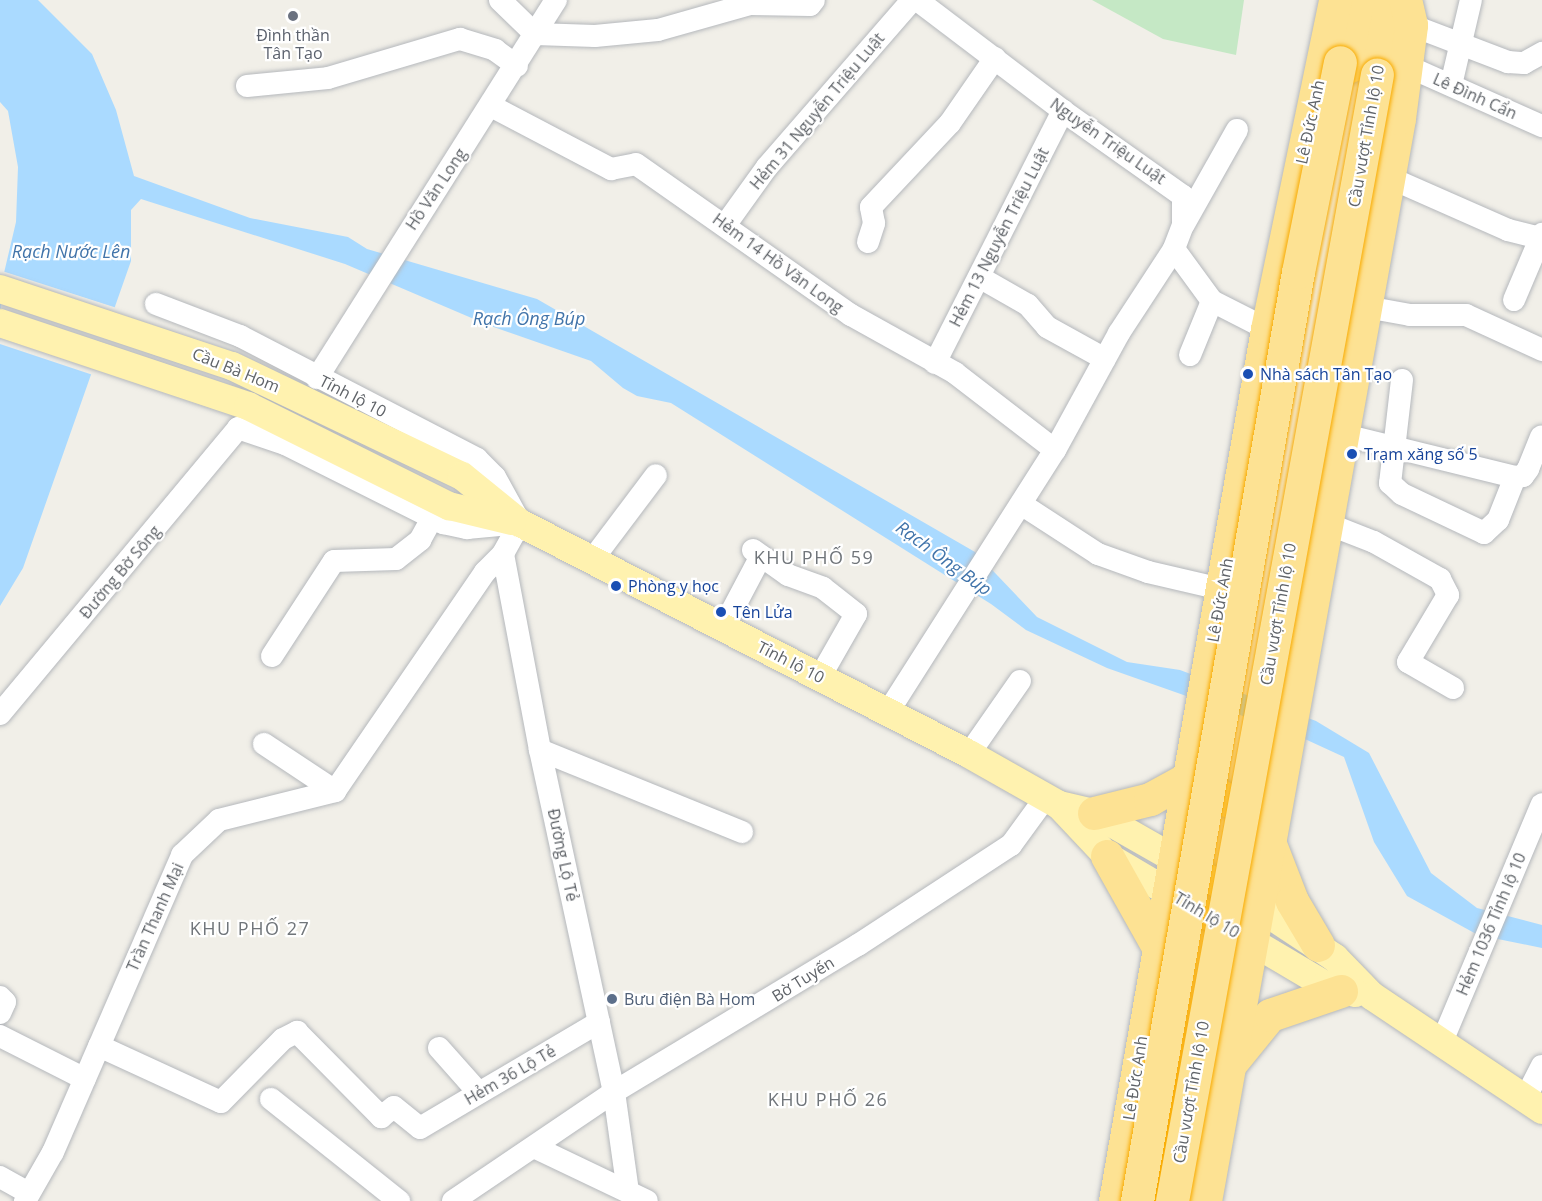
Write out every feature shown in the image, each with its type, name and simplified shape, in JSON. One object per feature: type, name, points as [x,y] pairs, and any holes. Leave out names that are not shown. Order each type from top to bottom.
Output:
[{"type":"highway","name":"Lê Đức Anh","points":[[1275,802],[1328,524],[1388,177],[1366,66],[1335,0]]},
{"type":"highway","name":"Cầu vượt Tỉnh lộ 10","points":[[1137,1201],[1298,272],[1366,66],[1381,12]]},
{"type":"highway","name":"Cầu vượt Tỉnh lộ 10","points":[[1157,1201],[1366,66],[1381,12]]},
{"type":"highway","name":"Lê Đức Anh","points":[[1115,1201],[1157,945],[1190,777],[1267,329],[1366,66]]},
{"type":"highway","name":"Cầu vượt Tỉnh lộ 10","points":[[1172,1201],[1366,66]]},
{"type":"highway","name":"Cầu vượt Tỉnh lộ 10","points":[[1194,1201],[1366,66]]},
{"type":"highway","points":[[1221,589],[1245,609],[1273,617],[1304,613],[1311,616]]},
{"type":"highway","points":[[1094,813],[1140,802],[1190,777],[1227,800],[1275,802],[1205,1201]]},
{"type":"highway","points":[[1268,839],[1292,901],[1318,945]]},
{"type":"highway","points":[[1107,856],[1157,945]]},
{"type":"highway","points":[[1228,1071],[1270,1015],[1357,993]]},
{"type":"highway","points":[[1138,1059],[1168,1048],[1193,1050],[1228,1071]]},
{"type":"main road","name":"Cầu Bà Hom","points":[[0,289],[232,366],[462,476]]},
{"type":"main road","name":"Cầu Bà Hom","points":[[0,322],[248,406],[440,512]]},
{"type":"main road","name":"Tỉnh lộ 10","points":[[462,476],[520,523],[969,754],[1053,801],[1094,813],[1256,905],[1318,945],[1351,972],[1357,993]]},
{"type":"main road","name":"Tỉnh lộ 10","points":[[440,512],[520,523]]},
{"type":"main road","name":"Tỉnh lộ 10","points":[[1053,801],[1107,856],[1250,941],[1357,993],[1441,1044],[1533,1105]]},
{"type":"street","points":[[500,0],[535,34],[596,36],[658,30],[750,4],[810,5],[814,0]]},
{"type":"street","name":"Hồ Văn Long","points":[[317,378],[395,250],[517,66],[556,0]]},
{"type":"street","name":"Hẻm 31 Nguyễn Triệu Luật","points":[[726,224],[767,167],[912,0]]},
{"type":"street","name":"Nguyễn Triệu Luật","points":[[888,712],[1055,450],[1105,359],[1174,249],[1183,225],[1183,196],[1063,111],[917,0]]},
{"type":"street","points":[[1451,85],[1464,43],[1471,0]]},
{"type":"street","points":[[1381,12],[1508,62],[1524,63],[1542,53]]},
{"type":"street","points":[[247,86],[328,78],[460,39],[495,50],[517,66]]},
{"type":"street","points":[[868,242],[874,223],[871,207],[950,123],[995,58]]},
{"type":"street","name":"Lê Đình Cẩn","points":[[1366,66],[1451,85],[1542,126]]},
{"type":"street","name":"Hẻm 14 Hồ Văn Long","points":[[491,106],[611,169],[636,165],[726,224],[851,315],[955,373],[1055,450]]},
{"type":"street","name":"Hẻm 13 Nguyễn Triệu Luật","points":[[935,363],[1063,111]]},
{"type":"street","points":[[1183,225],[1237,130]]},
{"type":"street","points":[[1388,177],[1508,230],[1541,236],[1514,300]]},
{"type":"street","points":[[1174,249],[1212,302],[1267,329]]},
{"type":"street","points":[[979,277],[1028,304],[1047,327],[1105,359]]},
{"type":"street","points":[[1190,355],[1212,302]]},
{"type":"street","name":"Tỉnh lộ 10","points":[[156,304],[227,330],[477,459],[495,477],[520,523]]},
{"type":"street","points":[[1366,308],[1410,315],[1466,315],[1542,350]]},
{"type":"street","points":[[1402,380],[1392,447],[1390,483],[1402,494],[1484,533],[1498,520],[1515,477]]},
{"type":"street","name":"Tỉnh lộ 10","points":[[238,428],[285,444],[440,512]]},
{"type":"street","name":"Đường Bờ Sông","points":[[0,714],[238,428]]},
{"type":"street","points":[[1344,435],[1515,477],[1523,476],[1528,469],[1541,436]]},
{"type":"street","points":[[592,560],[656,475]]},
{"type":"street","points":[[1021,504],[1098,554],[1149,572],[1221,589]]},
{"type":"street","points":[[272,656],[334,561],[396,559],[420,540],[440,512]]},
{"type":"street","points":[[264,744],[335,791],[484,572],[503,554],[520,523]]},
{"type":"street","points":[[1328,524],[1374,542],[1440,579],[1448,595],[1408,662],[1453,688]]},
{"type":"street","points":[[723,628],[757,553],[788,575],[823,588],[856,614],[820,677]]},
{"type":"street","name":"Đường Lộ Tẻ","points":[[503,554],[540,750],[638,1196]]},
{"type":"street","points":[[969,754],[1020,681]]},
{"type":"street","points":[[540,750],[741,832]]},
{"type":"street","name":"Trần Thanh Mại","points":[[27,1197],[53,1152],[182,855],[219,820],[335,791]]},
{"type":"street","name":"Bờ Tuyến","points":[[453,1201],[614,1092],[858,945],[1011,845],[1053,801]]},
{"type":"street","name":"Hẻm 1036 Tỉnh lộ 10","points":[[1441,1044],[1542,804]]},
{"type":"street","points":[[0,997],[5,1002],[0,1013]]},
{"type":"street","name":"Hẻm 36 Lộ Tẻ","points":[[99,1046],[221,1102],[283,1039],[297,1032],[381,1117],[394,1107],[420,1128],[599,1022]]},
{"type":"street","points":[[0,1036],[85,1079]]},
{"type":"street","points":[[439,1048],[479,1093]]},
{"type":"street","points":[[1533,1105],[1542,1066]]},
{"type":"street","points":[[271,1099],[399,1201]]},
{"type":"street","points":[[534,1147],[638,1196]]},
{"type":"street","points":[[0,1177],[27,1197]]},
{"type":"green space","points":[[1092,0],[1244,0],[1236,55],[1163,39]]},
{"type":"water","points":[[0,0],[38,0],[92,54],[116,110],[134,176],[250,218],[348,237],[367,249],[537,299],[975,552],[1037,617],[1127,662],[1180,670],[1316,721],[1369,753],[1431,873],[1477,908],[1542,925],[1542,948],[1478,935],[1407,896],[1374,842],[1344,757],[1294,734],[1107,668],[1026,630],[991,604],[671,403],[637,396],[623,388],[591,361],[488,325],[345,264],[141,199],[131,210],[131,261],[23,568],[0,606],[0,290],[16,222],[18,167],[8,111],[0,102]]},
{"type":"pier","points":[[2,271],[117,308],[93,375],[0,344]]},
{"type":"place","name":"Đình thần Tân Tạo","points":[[293,16]]},
{"type":"place","name":"Nhà sách Tân Tạo","points":[[1248,374]]},
{"type":"place","name":"Trạm xăng số 5","points":[[1352,454]]},
{"type":"place","name":"Phòng y học","points":[[616,586]]},
{"type":"place","name":"Tên Lửa","points":[[721,612]]},
{"type":"place","name":"Bưu điện Bà Hom","points":[[612,999]]},
{"type":"district","name":"KHU PHỐ 59","points":[[814,557]]},
{"type":"district","name":"KHU PHỐ 27","points":[[250,928]]},
{"type":"district","name":"KHU PHỐ 26","points":[[828,1099]]},
{"type":"water label","name":"Rạch Nước Lên","points":[[71,251]]},
{"type":"water label","name":"Rạch Ông Búp","points":[[529,318]]},
{"type":"water label","name":"Rạch Ông Búp","points":[[944,558]]}]
